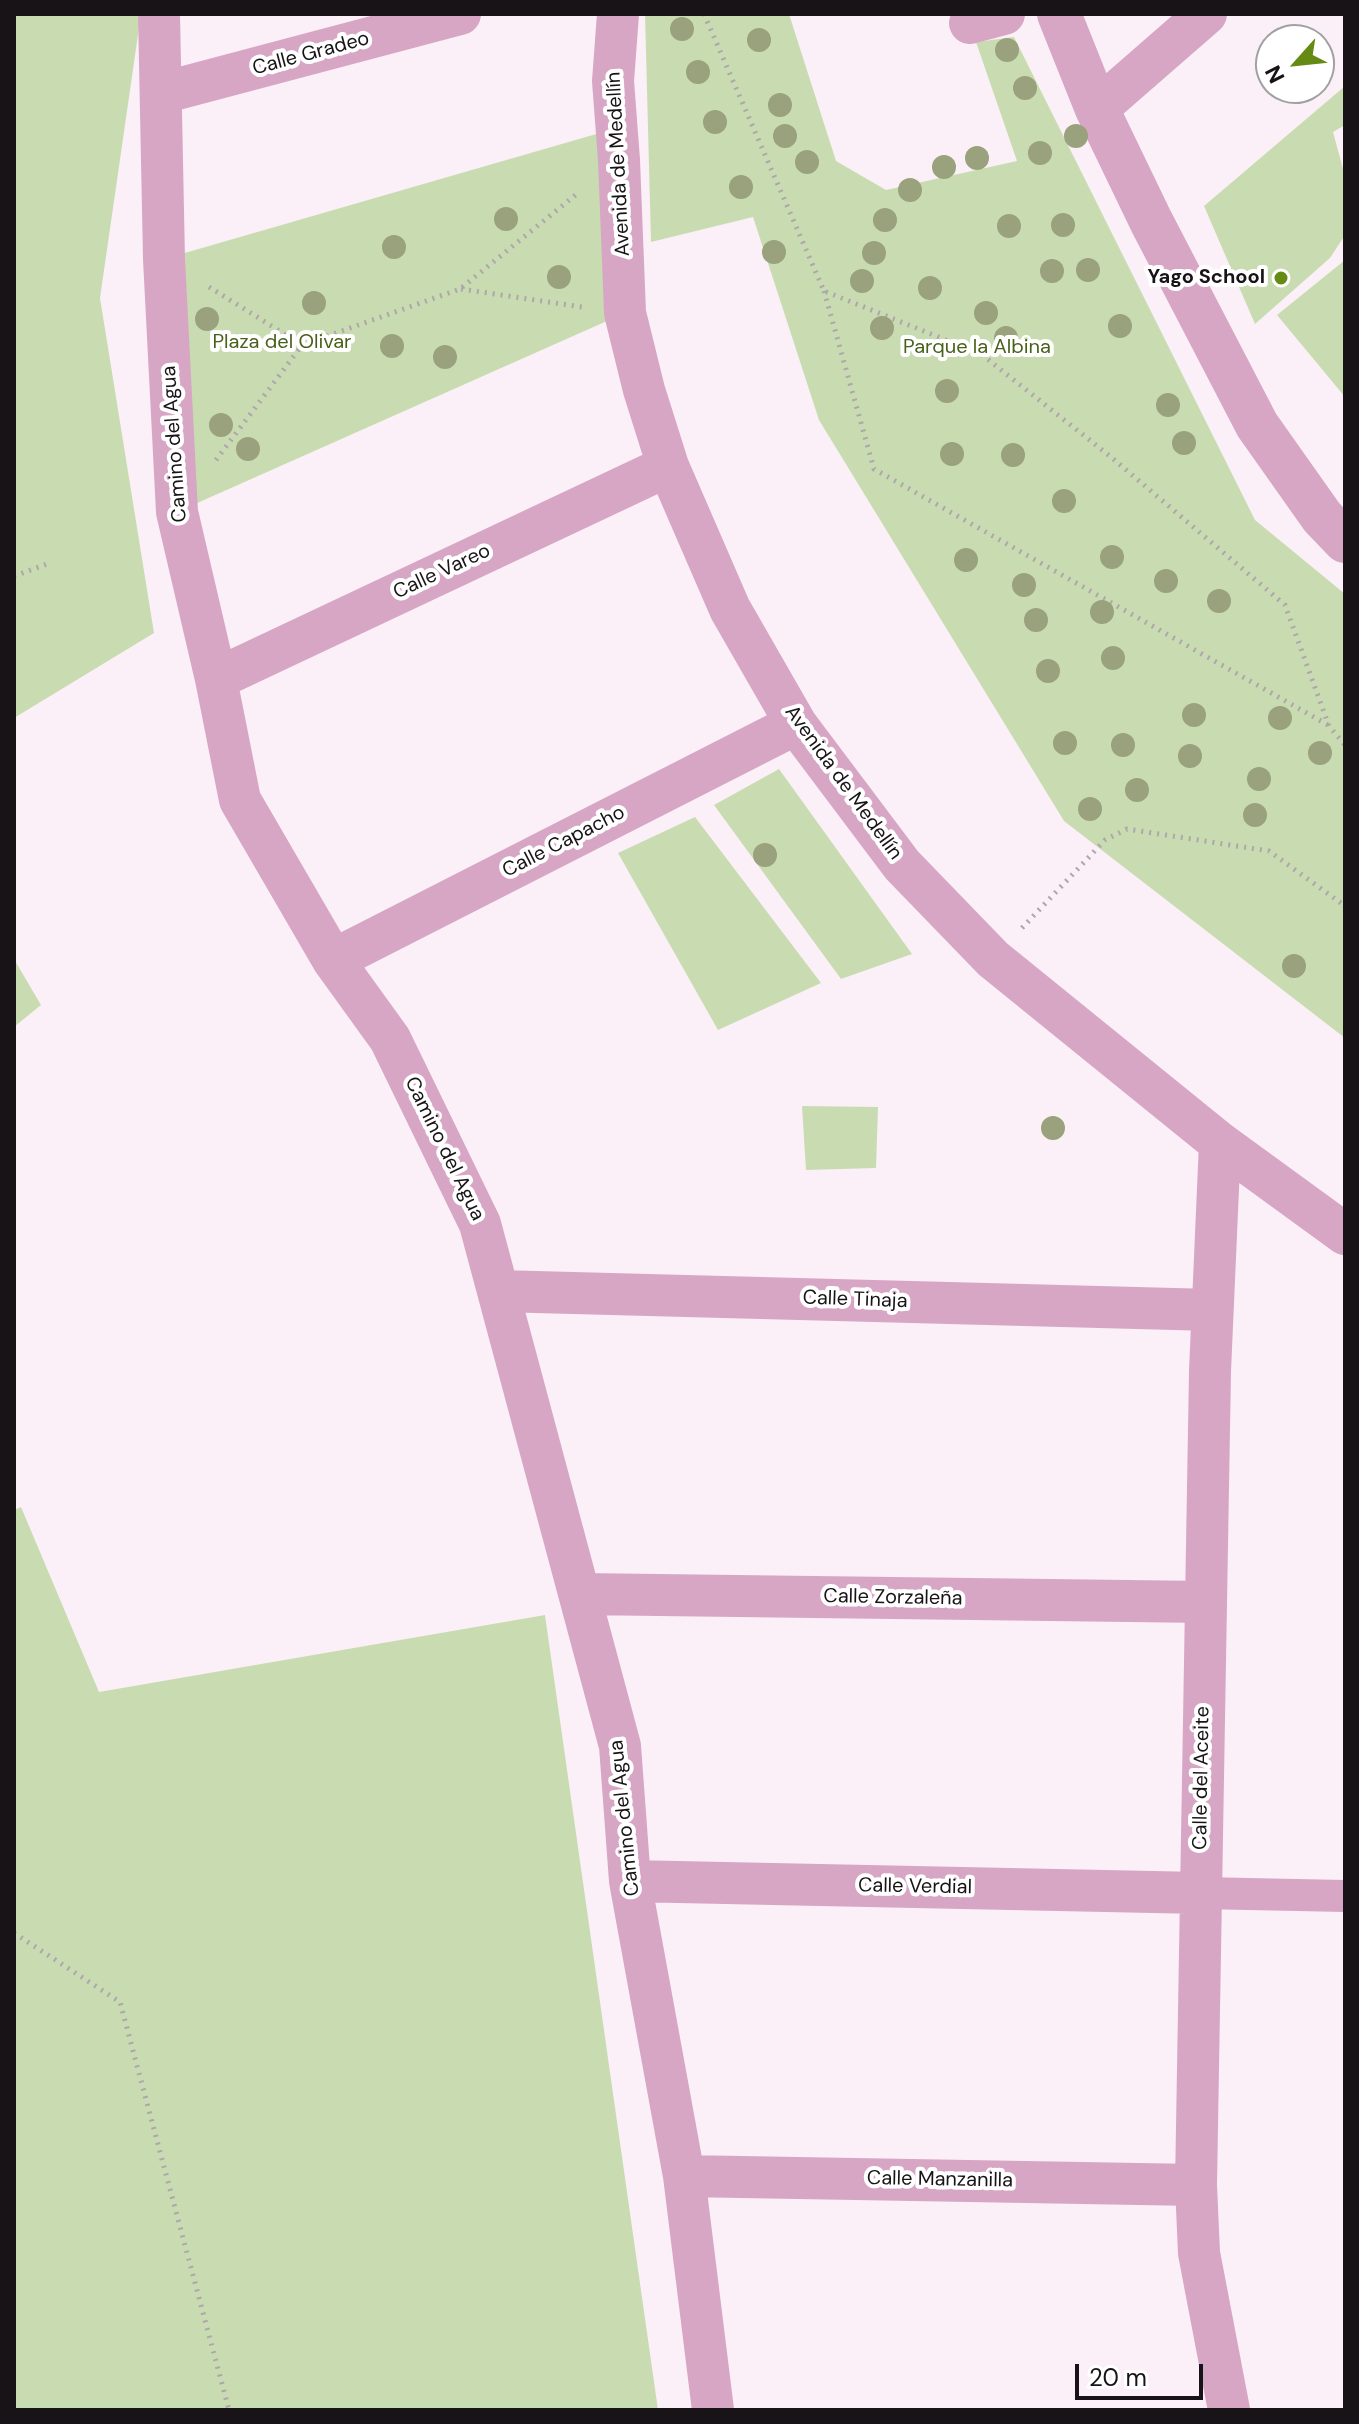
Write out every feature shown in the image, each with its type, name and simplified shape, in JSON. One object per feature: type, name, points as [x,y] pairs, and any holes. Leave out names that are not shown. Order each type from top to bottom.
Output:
[{"type":"street","name":"Camino del Agua","points":[[159,14],[164,259],[177,512],[216,679],[240,800],[333,960],[390,1039],[480,1224],[620,1746],[630,1881],[684,2176],[713,2410]]},
{"type":"street","name":"Calle Gradeo","points":[[162,93],[460,14]]},
{"type":"street","name":"Avenida de Medellín","points":[[618,14],[613,81],[625,313],[644,390],[668,466],[730,609],[796,724],[902,865],[993,959],[1220,1143],[1345,1234]]},
{"type":"street","points":[[1059,14],[1097,109],[1151,221],[1257,425],[1322,517],[1345,541]]},
{"type":"street","points":[[1097,109],[1206,14]]},
{"type":"street","name":"Calle Vareo","points":[[216,679],[668,466]]},
{"type":"street","name":"Calle Capacho","points":[[333,960],[796,724]]},
{"type":"street","name":"Calle del Aceite","points":[[1220,1143],[1212,1310],[1196,2185],[1199,2253],[1229,2410]]},
{"type":"street","name":"Calle Tinaja","points":[[498,1291],[1212,1310]]},
{"type":"street","name":"Calle Zorzaleña","points":[[580,1594],[1206,1602]]},
{"type":"street","name":"Calle Verdial","points":[[630,1881],[1200,1893]]},
{"type":"street","points":[[1200,1893],[1345,1896]]},
{"type":"street","name":"Calle Manzanilla","points":[[684,2176],[1196,2185]]},
{"type":"path","points":[[704,14],[824,291],[874,469],[1329,726]]},
{"type":"path","points":[[177,512],[302,345],[460,289],[619,160]]},
{"type":"path","points":[[164,259],[302,345]]},
{"type":"path","points":[[460,289],[625,313]]},
{"type":"path","points":[[824,291],[981,354],[1111,457],[1285,605],[1329,726],[1345,745]]},
{"type":"path","points":[[14,576],[50,563]]},
{"type":"path","points":[[993,959],[1105,840],[1127,829],[1269,851],[1345,906]]},
{"type":"path","points":[[14,1933],[120,2002],[229,2410]]},
{"type":"green space","points":[[14,14],[141,14],[100,298],[154,633],[14,718]]},
{"type":"green space","name":"Parque la Albina","points":[[645,14],[789,14],[836,161],[886,190],[1017,161],[976,42],[1014,37],[1255,520],[1345,594],[1345,1038],[1064,821],[819,420],[753,217],[651,242]]},
{"type":"green space","points":[[1345,86],[1345,125],[1333,132],[1345,176],[1345,235],[1330,258],[1255,324],[1204,206],[1324,104],[1335,104],[1335,95]]},
{"type":"green space","name":"Plaza del Olivar","points":[[617,128],[625,313],[177,512],[164,259]]},
{"type":"green space","points":[[1345,260],[1345,397],[1277,315]]},
{"type":"green space","points":[[779,769],[912,954],[841,979],[714,805]]},
{"type":"green space","points":[[695,817],[821,983],[718,1030],[618,853]]},
{"type":"green space","points":[[14,959],[41,1005],[14,1027]]},
{"type":"green space","points":[[802,1106],[878,1107],[876,1168],[806,1170]]},
{"type":"green space","points":[[21,1507],[99,1692],[545,1615],[658,2410],[14,2410],[14,1510]]},
{"type":"place","name":"Yago School","points":[[1281,278]]}]
